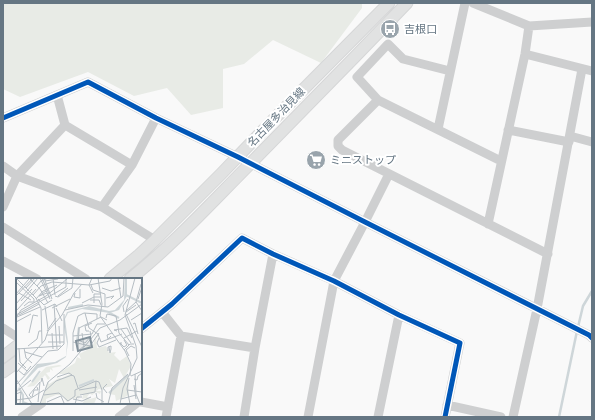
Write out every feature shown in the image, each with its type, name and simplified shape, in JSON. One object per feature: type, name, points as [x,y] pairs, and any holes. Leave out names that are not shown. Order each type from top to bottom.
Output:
[{"type":"main road","name":"名古屋多治見線","points":[[111,278],[155,240],[389,3]]},
{"type":"main road","name":"名古屋多治見線","points":[[131,278],[166,249],[287,128],[407,3]]},
{"type":"main road","points":[[3,357],[16,347]]},
{"type":"main road","points":[[3,372],[16,363]]},
{"type":"street","points":[[438,129],[465,3]]},
{"type":"street","points":[[473,3],[529,26],[592,22]]},
{"type":"street","points":[[488,224],[525,54],[529,26]]},
{"type":"street","points":[[450,71],[403,59],[388,44],[357,77],[378,100],[501,161]]},
{"type":"street","points":[[525,54],[592,71]]},
{"type":"street","points":[[513,417],[548,254],[582,69]]},
{"type":"street","points":[[3,118],[88,82],[156,118],[238,157],[586,334]]},
{"type":"street","points":[[57,95],[65,125],[132,165]]},
{"type":"street","points":[[378,100],[338,140],[338,146],[342,150],[548,254]]},
{"type":"street","points":[[102,207],[132,165],[156,118]]},
{"type":"street","points":[[3,207],[17,176],[65,125]]},
{"type":"street","points":[[508,130],[592,142]]},
{"type":"street","points":[[3,166],[17,176],[102,207],[155,240]]},
{"type":"street","points":[[308,417],[334,281],[388,174]]},
{"type":"street","points":[[3,227],[84,278]]},
{"type":"street","points":[[142,328],[172,304],[242,238],[273,254],[334,281],[399,315],[460,343],[445,417]]},
{"type":"street","points":[[244,417],[255,348],[273,254]]},
{"type":"street","points":[[3,261],[34,278]]},
{"type":"street","points":[[162,312],[181,336],[255,348]]},
{"type":"street","points":[[378,417],[399,315]]},
{"type":"street","points":[[3,328],[16,336]]},
{"type":"street","points":[[166,417],[181,336]]},
{"type":"street","points":[[142,402],[168,407]]},
{"type":"street","points":[[22,417],[41,404]]},
{"type":"street","points":[[119,417],[136,404]]},
{"type":"street","points":[[447,405],[501,417]]},
{"type":"shaded area","points":[[3,3],[362,3],[362,8],[321,63],[273,40],[244,64],[223,69],[223,108],[191,115],[167,88],[134,96],[88,72],[20,97],[3,89]]},
{"type":"waterway","points":[[578,327],[583,306],[592,291]]},
{"type":"waterway","points":[[559,417],[577,331]]},
{"type":"cycle path","points":[[3,118],[88,82],[156,118],[238,157],[589,335],[592,338]]},
{"type":"cycle path","points":[[142,328],[172,304],[242,238],[273,254],[334,281],[399,315],[460,343],[445,417]]},
{"type":"place","name":"吉根口","points":[[390,29]]},
{"type":"place","name":"ミニストップ","points":[[316,160]]}]
